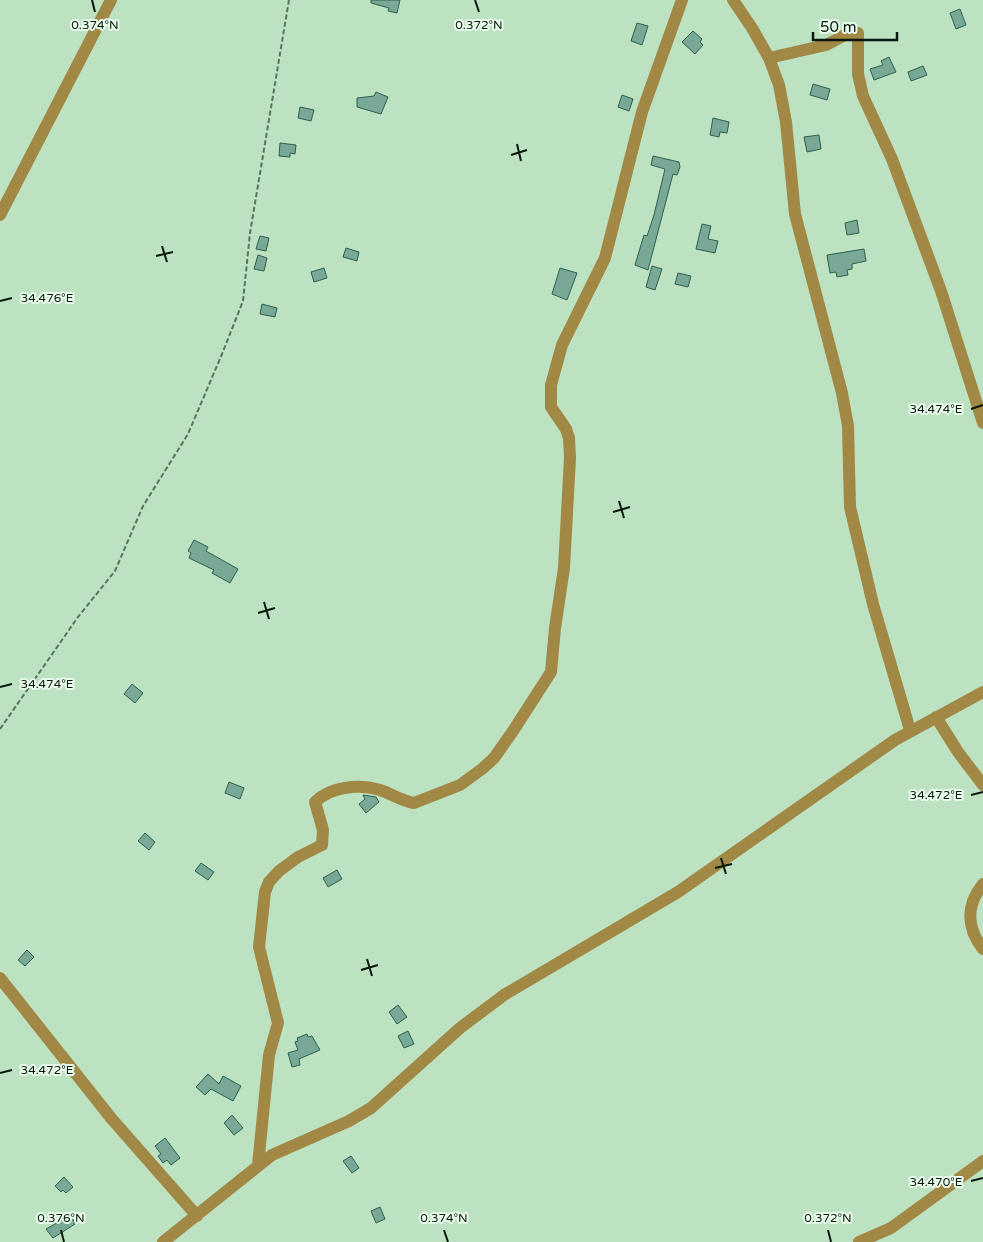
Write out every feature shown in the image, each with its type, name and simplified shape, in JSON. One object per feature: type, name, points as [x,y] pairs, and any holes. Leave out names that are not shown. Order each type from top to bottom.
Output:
[{"type":"street","points":[[0,215],[111,0]]},
{"type":"street","points":[[258,1165],[269,1055],[278,1023],[260,954],[261,909],[264,892],[272,877],[298,857],[322,845],[322,830],[315,802],[330,792],[357,786],[381,790],[414,803],[460,786],[494,758],[551,672],[554,628],[564,568],[570,450],[566,429],[552,407],[551,384],[562,345],[605,258],[642,112],[657,64],[682,0]]},
{"type":"street","points":[[733,0],[769,58],[783,103],[795,214],[801,243],[844,401],[848,426],[849,492],[852,517],[873,604],[910,730]]},
{"type":"street","points":[[769,58],[826,45],[849,34],[858,34],[858,74],[863,96],[892,159],[941,290],[983,423]]},
{"type":"street","points":[[163,1242],[258,1165],[284,1149],[361,1116],[460,1028],[504,995],[678,892],[910,730],[983,692]]},
{"type":"street","points":[[936,717],[958,752],[983,785]]},
{"type":"street","points":[[983,884],[972,898],[970,911],[973,930],[983,949]]},
{"type":"street","points":[[0,978],[111,1118],[197,1216]]},
{"type":"street","points":[[859,1242],[891,1228],[983,1161]]},
{"type":"path","points":[[0,729],[78,617],[115,571],[143,506],[188,434],[222,354],[243,301],[250,233],[289,0]]},
{"type":"building","points":[[371,0],[400,0],[397,13],[388,11],[389,8],[371,3]]},
{"type":"building","points":[[960,9],[966,25],[956,29],[950,13]]},
{"type":"building","points":[[637,23],[648,26],[642,45],[631,41]]},
{"type":"building","points":[[693,31],[702,39],[700,42],[703,45],[695,54],[682,42]]},
{"type":"building","points":[[889,57],[896,72],[874,80],[870,69],[883,65],[881,61]]},
{"type":"building","points":[[923,66],[927,75],[911,81],[908,72]]},
{"type":"building","points":[[813,84],[830,89],[827,100],[810,95]]},
{"type":"building","points":[[376,92],[388,97],[381,114],[357,107],[357,98],[374,96]]},
{"type":"building","points":[[622,95],[633,99],[629,111],[618,107]]},
{"type":"building","points":[[300,107],[314,110],[311,121],[298,118]]},
{"type":"building","points":[[713,118],[729,122],[727,133],[720,132],[719,137],[710,135]]},
{"type":"building","points":[[819,135],[821,149],[807,152],[804,137]]},
{"type":"building","points":[[280,143],[296,145],[295,154],[290,153],[290,157],[279,156]]},
{"type":"building","points":[[653,156],[679,162],[680,167],[677,175],[673,174],[648,270],[635,265],[644,235],[647,236],[654,215],[665,169],[651,165]]},
{"type":"building","points":[[857,220],[859,233],[847,235],[845,223]]},
{"type":"building","points":[[702,224],[711,226],[708,239],[718,241],[715,253],[696,249]]},
{"type":"building","points":[[260,236],[269,238],[266,251],[256,249]]},
{"type":"building","points":[[346,248],[359,252],[357,261],[343,257]]},
{"type":"building","points":[[864,249],[866,261],[852,264],[852,269],[847,270],[848,275],[837,277],[836,272],[830,273],[827,255]]},
{"type":"building","points":[[258,255],[267,258],[264,271],[254,269]]},
{"type":"building","points":[[652,266],[662,269],[655,290],[646,287]]},
{"type":"building","points":[[324,268],[327,278],[314,282],[311,272]]},
{"type":"building","points":[[560,268],[577,273],[567,300],[552,294]]},
{"type":"building","points":[[678,273],[691,276],[688,287],[675,284]]},
{"type":"building","points":[[262,304],[277,308],[275,317],[260,314]]},
{"type":"building","points":[[194,540],[208,547],[206,551],[238,569],[230,583],[212,573],[214,570],[189,558],[191,553],[188,551]]},
{"type":"building","points":[[132,684],[143,693],[135,703],[124,694]]},
{"type":"building","points":[[229,782],[244,788],[240,799],[225,793]]},
{"type":"building","points":[[363,795],[376,797],[379,802],[366,813],[359,804],[365,799]]},
{"type":"building","points":[[145,833],[155,842],[149,850],[138,841]]},
{"type":"building","points":[[201,863],[214,872],[208,880],[195,871]]},
{"type":"building","points":[[337,870],[342,879],[328,887],[323,878]]},
{"type":"building","points":[[27,950],[34,957],[25,966],[18,960]]},
{"type":"building","points":[[398,1005],[407,1017],[397,1024],[389,1012]]},
{"type":"building","points":[[408,1031],[414,1044],[404,1048],[398,1036]]},
{"type":"building","points":[[307,1034],[308,1037],[312,1036],[320,1050],[299,1059],[300,1065],[292,1067],[288,1053],[298,1050],[295,1042],[298,1041],[297,1038]]},
{"type":"building","points":[[208,1074],[219,1084],[223,1076],[241,1086],[233,1101],[211,1089],[205,1095],[196,1087]]},
{"type":"building","points":[[232,1115],[243,1128],[234,1135],[224,1123]]},
{"type":"building","points":[[165,1138],[180,1158],[171,1165],[167,1160],[163,1163],[158,1156],[161,1154],[155,1146]]},
{"type":"building","points":[[351,1156],[359,1168],[352,1173],[343,1161]]},
{"type":"building","points":[[64,1177],[73,1187],[66,1193],[63,1190],[61,1192],[55,1186]]},
{"type":"building","points":[[380,1207],[385,1219],[376,1223],[371,1211]]},
{"type":"building","points":[[71,1215],[75,1224],[53,1238],[46,1229]]}]
